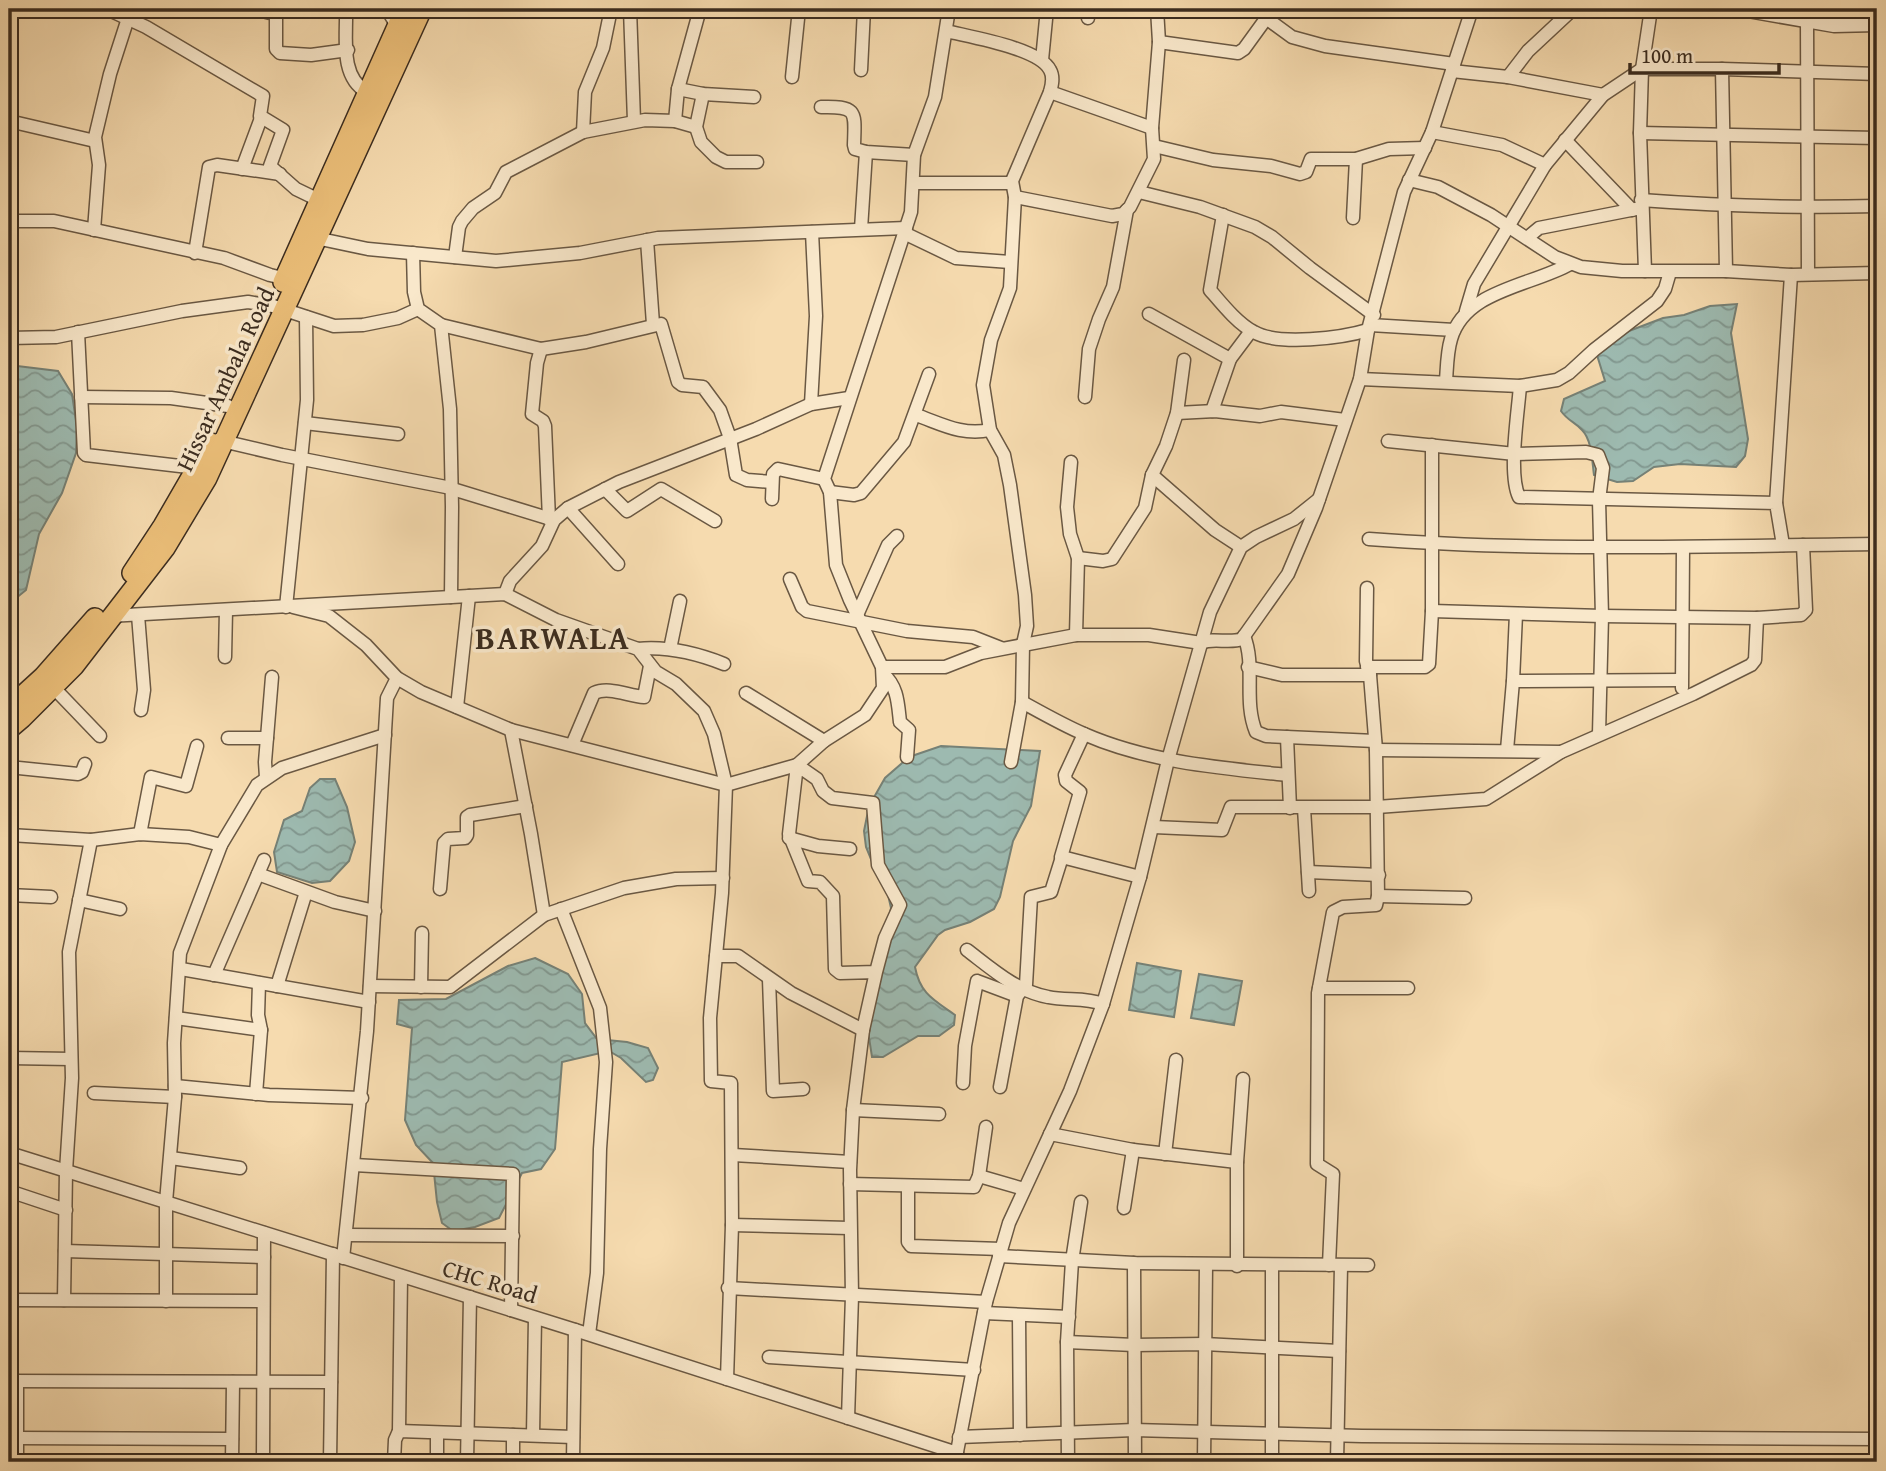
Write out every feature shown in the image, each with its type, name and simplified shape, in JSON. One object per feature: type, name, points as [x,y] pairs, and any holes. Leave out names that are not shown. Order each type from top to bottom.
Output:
[{"type":"main road","name":"Hissar Ambala Road","points":[[9,729],[74,666],[197,468],[219,440],[326,203],[422,9]]},
{"type":"main road","name":"Hissar Ambala Road","points":[[326,203],[397,14]]},
{"type":"main road","name":"Hissar Ambala Road","points":[[10,704],[43,677],[106,615],[165,548],[207,478],[228,406],[278,308]]},
{"type":"street","points":[[107,9],[131,14],[263,96],[261,118],[242,169]]},
{"type":"street","points":[[255,9],[274,14],[276,49],[280,53],[310,55],[348,50]]},
{"type":"street","points":[[346,9],[349,73],[358,87],[367,92]]},
{"type":"street","points":[[583,132],[585,92],[603,48],[611,9]]},
{"type":"street","points":[[631,9],[635,121]]},
{"type":"street","points":[[675,121],[678,89],[700,9]]},
{"type":"street","points":[[792,77],[799,9]]},
{"type":"street","points":[[861,70],[864,9]]},
{"type":"street","points":[[906,757],[909,730],[900,722],[895,692],[858,618],[836,565],[831,492],[824,479],[911,212],[914,155],[935,97],[949,9]]},
{"type":"street","points":[[1042,60],[1047,9]]},
{"type":"street","points":[[1015,197],[1112,216],[1123,214],[1127,210],[1139,192],[1154,159],[1152,128],[1159,42],[1157,9]]},
{"type":"street","points":[[883,670],[945,667],[981,653],[1076,635],[1149,635],[1201,643],[1236,642],[1244,636],[1288,574],[1319,499],[1360,379],[1404,191],[1432,132],[1472,9]]},
{"type":"street","points":[[1508,77],[1528,51],[1573,9]]},
{"type":"street","points":[[1645,271],[1638,206],[1642,69],[1651,9]]},
{"type":"street","points":[[1742,9],[1834,25],[1877,24]]},
{"type":"street","points":[[1159,42],[1238,53],[1244,49],[1269,13],[1292,37],[1325,46],[1603,95]]},
{"type":"street","points":[[94,230],[99,166],[95,141],[110,75],[131,14]]},
{"type":"street","points":[[397,14],[406,43]]},
{"type":"street","points":[[1807,20],[1805,136],[1809,208],[1808,274]]},
{"type":"street","points":[[946,31],[1028,53],[1042,60],[1052,76],[1050,92],[1012,183],[1015,197],[1008,295],[991,340],[984,374],[990,430],[1004,455],[1013,500],[1025,596],[1027,626],[1023,644],[1022,702],[1011,762]]},
{"type":"street","points":[[1446,382],[1448,354],[1454,330],[1466,311],[1474,284],[1545,165],[1603,95],[1642,69],[1877,74]]},
{"type":"street","points":[[1722,69],[1726,271]]},
{"type":"street","points":[[678,89],[703,94],[754,97]]},
{"type":"street","points":[[1050,92],[1152,128]]},
{"type":"street","points":[[703,94],[696,127],[701,142],[719,159],[733,163],[757,163]]},
{"type":"street","points":[[821,107],[847,108],[852,112],[855,118],[854,147],[866,152],[914,155]]},
{"type":"street","points":[[261,118],[283,130],[271,163],[272,168],[296,188],[326,203]]},
{"type":"street","points":[[9,121],[95,141]]},
{"type":"street","points":[[455,257],[462,221],[473,208],[495,193],[506,172],[583,132],[635,121],[675,121],[696,127]]},
{"type":"street","points":[[1432,132],[1502,145],[1545,165]]},
{"type":"street","points":[[1640,133],[1877,138]]},
{"type":"street","points":[[1565,140],[1638,206]]},
{"type":"street","points":[[1154,146],[1213,160],[1271,166],[1300,174],[1306,172],[1311,159],[1356,159],[1389,149],[1425,148]]},
{"type":"street","points":[[861,229],[866,152]]},
{"type":"street","points":[[1353,218],[1356,159]]},
{"type":"street","points":[[195,253],[209,167],[218,165],[280,174]]},
{"type":"street","points":[[1409,180],[1438,187],[1570,264],[1604,270],[1671,272],[1726,271],[1791,275],[1877,273]]},
{"type":"street","points":[[913,183],[1012,183]]},
{"type":"street","points":[[1139,192],[1177,200],[1255,227],[1272,237],[1310,268],[1371,323]]},
{"type":"street","points":[[1527,238],[1539,228],[1638,206],[1877,206]]},
{"type":"street","points":[[1085,397],[1089,349],[1098,319],[1113,287],[1127,210]]},
{"type":"street","points":[[1223,215],[1210,290],[1251,331],[1269,337],[1314,339],[1350,335],[1371,323],[1454,330]]},
{"type":"street","points":[[9,220],[54,221],[224,258],[291,280]]},
{"type":"street","points":[[311,237],[368,249],[495,261],[580,253],[657,238],[861,229],[905,230],[956,258],[1010,262]]},
{"type":"street","points":[[811,404],[816,316],[812,232]]},
{"type":"street","points":[[647,240],[653,324]]},
{"type":"street","points":[[413,253],[414,292],[418,309],[441,325],[541,349],[586,342],[660,323],[678,382],[703,387],[720,411],[730,439],[736,475],[747,480],[772,482]]},
{"type":"street","points":[[1466,311],[1483,299],[1570,264]]},
{"type":"street","points":[[1360,379],[1520,386],[1557,380],[1657,301],[1671,272]]},
{"type":"street","points":[[1783,545],[1776,503],[1791,275]]},
{"type":"street","points":[[9,338],[56,337],[224,304],[247,302],[278,308],[334,326],[363,325],[398,318],[418,309]]},
{"type":"street","points":[[1150,314],[1230,359]]},
{"type":"street","points":[[289,607],[299,459],[307,400],[306,317]]},
{"type":"street","points":[[441,325],[450,409],[451,597]]},
{"type":"street","points":[[1212,411],[1230,359],[1251,331]]},
{"type":"street","points":[[78,332],[83,450],[86,455],[197,468]]},
{"type":"street","points":[[505,594],[510,581],[542,546],[551,519],[545,426],[543,421],[532,414],[541,349]]},
{"type":"street","points":[[1079,558],[1104,561],[1112,559],[1143,512],[1152,475],[1166,446],[1177,413],[1184,360]]},
{"type":"street","points":[[831,492],[854,495],[861,493],[904,442],[929,374]]},
{"type":"street","points":[[1520,386],[1515,454],[1519,498],[1776,503]]},
{"type":"street","points":[[81,397],[171,398],[228,406]]},
{"type":"street","points":[[551,519],[605,489],[756,429],[811,404],[849,398]]},
{"type":"street","points":[[1177,413],[1212,411],[1259,416],[1281,412],[1345,420]]},
{"type":"street","points":[[916,415],[966,433],[990,430]]},
{"type":"street","points":[[305,423],[398,434]]},
{"type":"street","points":[[219,440],[299,459],[451,488],[551,519]]},
{"type":"street","points":[[1388,442],[1515,454],[1596,453],[1600,457],[1603,468],[1599,500],[1602,616],[1599,734]]},
{"type":"street","points":[[1248,667],[1282,675],[1428,666],[1432,611],[1432,445]]},
{"type":"street","points":[[1071,462],[1067,507],[1070,534],[1079,558],[1076,635]]},
{"type":"street","points":[[772,499],[772,482],[775,472],[780,469],[824,479]]},
{"type":"street","points":[[1152,475],[1215,530],[1241,547]]},
{"type":"street","points":[[605,489],[628,511],[661,489],[715,521]]},
{"type":"street","points":[[956,1458],[985,1308],[1009,1223],[1070,1091],[1103,1004],[1154,827],[1168,760],[1210,612],[1241,547],[1294,519],[1319,499]]},
{"type":"street","points":[[568,508],[618,564]]},
{"type":"street","points":[[858,618],[888,545],[897,536]]},
{"type":"street","points":[[1370,539],[1431,544],[1683,548],[1877,544]]},
{"type":"street","points":[[1432,611],[1757,618],[1805,613],[1803,545]]},
{"type":"street","points":[[1683,548],[1683,699]]},
{"type":"street","points":[[790,579],[804,610],[858,618],[907,631],[973,637],[1001,649]]},
{"type":"street","points":[[1338,1462],[1339,1351],[1333,1174],[1318,1164],[1319,988],[1333,912],[1343,907],[1376,905],[1378,896],[1376,745],[1369,671],[1367,588]]},
{"type":"street","points":[[106,615],[505,594],[556,620],[638,649],[670,649],[724,664]]},
{"type":"street","points":[[457,706],[469,596]]},
{"type":"street","points":[[670,649],[681,601]]},
{"type":"street","points":[[289,607],[329,615],[366,645],[397,678],[421,692],[512,730],[726,785],[797,765],[824,741],[870,711],[881,694],[883,670]]},
{"type":"street","points":[[225,657],[226,610]]},
{"type":"street","points":[[1507,750],[1516,614]]},
{"type":"street","points":[[138,615],[144,690],[141,710]]},
{"type":"street","points":[[1154,827],[1218,830],[1224,828],[1231,807],[1377,807],[1486,799],[1561,752],[1683,699],[1753,663],[1757,618]]},
{"type":"street","points":[[1244,636],[1249,650],[1248,699],[1255,730],[1266,736],[1376,745],[1561,752]]},
{"type":"street","points":[[638,649],[658,674],[676,684],[704,711],[714,734],[726,785],[723,878],[710,1018],[711,1081],[731,1083],[733,1155],[727,1379]]},
{"type":"street","points":[[572,745],[594,693],[600,690],[644,697],[650,666]]},
{"type":"street","points":[[266,777],[272,677]]},
{"type":"street","points":[[330,1462],[331,1382],[338,1256],[346,1235],[362,1098],[387,698],[397,678]]},
{"type":"street","points":[[1513,681],[1681,681]]},
{"type":"street","points":[[53,687],[100,736]]},
{"type":"street","points":[[746,693],[824,741]]},
{"type":"street","points":[[1022,702],[1084,734],[1168,760],[1288,775]]},
{"type":"street","points":[[512,730],[544,915]]},
{"type":"street","points":[[1000,1087],[1020,993],[1026,983],[1031,898],[1051,892],[1080,792],[1066,781],[1065,775],[1084,734]]},
{"type":"street","points":[[166,1301],[166,1202],[175,1091],[180,953],[221,845],[257,785],[266,777],[282,768],[385,735]]},
{"type":"street","points":[[1287,737],[1290,808]]},
{"type":"street","points":[[228,738],[267,738]]},
{"type":"street","points":[[140,834],[151,777],[186,786],[197,746]]},
{"type":"street","points":[[9,767],[78,774],[82,772],[85,764]]},
{"type":"street","points":[[797,765],[789,838],[808,881],[820,882],[833,896],[835,971],[876,972]]},
{"type":"street","points":[[797,765],[817,779],[823,791],[832,798],[873,804],[878,865],[900,905],[885,938],[876,972],[863,1030],[853,1111],[850,1162],[852,1296],[848,1418]]},
{"type":"street","points":[[440,888],[444,844],[448,839],[466,838],[467,817],[526,806]]},
{"type":"street","points":[[1304,808],[1309,891]]},
{"type":"street","points":[[9,816],[10,867]]},
{"type":"street","points":[[9,835],[91,840],[140,834],[189,837],[221,845]]},
{"type":"street","points":[[789,838],[818,846],[850,849]]},
{"type":"street","points":[[64,1300],[71,1059],[69,952],[91,840]]},
{"type":"street","points":[[1061,857],[1140,877]]},
{"type":"street","points":[[214,975],[264,860]]},
{"type":"street","points":[[1308,872],[1379,875]]},
{"type":"street","points":[[258,874],[335,902],[375,911]]},
{"type":"street","points":[[370,986],[450,987],[544,915],[624,888],[676,879],[723,878]]},
{"type":"street","points":[[277,986],[306,892]]},
{"type":"street","points":[[9,895],[51,897]]},
{"type":"street","points":[[1378,896],[1465,898]]},
{"type":"street","points":[[79,900],[120,909]]},
{"type":"street","points":[[561,909],[600,1008],[605,1050],[597,1273],[589,1334]]},
{"type":"street","points":[[421,987],[422,933]]},
{"type":"street","points":[[967,950],[1020,993]]},
{"type":"street","points":[[716,956],[738,956],[791,993],[863,1030]]},
{"type":"street","points":[[181,969],[369,1002]]},
{"type":"street","points":[[769,979],[773,1091],[803,1089]]},
{"type":"street","points":[[963,1083],[965,1046],[976,981],[1020,993],[1091,1000],[1103,1004]]},
{"type":"street","points":[[256,1094],[261,1030],[258,1014],[259,983]]},
{"type":"street","points":[[1319,988],[1408,988]]},
{"type":"street","points":[[177,1018],[261,1030]]},
{"type":"street","points":[[9,1058],[71,1059]]},
{"type":"street","points":[[1165,1154],[1176,1060]]},
{"type":"street","points":[[1237,1266],[1237,1161],[1242,1079]]},
{"type":"street","points":[[94,1093],[175,1091],[362,1098]]},
{"type":"street","points":[[853,1111],[939,1114]]},
{"type":"street","points":[[850,1184],[970,1188],[975,1185],[979,1176],[986,1127]]},
{"type":"street","points":[[1051,1134],[1133,1150],[1237,1161]]},
{"type":"street","points":[[1124,1208],[1133,1150]]},
{"type":"street","name":"CHC Road","points":[[9,1153],[589,1334],[848,1418],[956,1458]]},
{"type":"street","points":[[733,1155],[850,1162]]},
{"type":"street","points":[[171,1158],[240,1167]]},
{"type":"street","points":[[354,1165],[513,1174],[511,1310]]},
{"type":"street","points":[[979,1176],[1024,1189]]},
{"type":"street","points":[[908,1187],[908,1242],[911,1246],[1134,1264],[1368,1265]]},
{"type":"street","points":[[9,1191],[66,1210]]},
{"type":"street","points":[[1068,1462],[1067,1342],[1072,1261],[1081,1202]]},
{"type":"street","points":[[732,1224],[849,1228]]},
{"type":"street","points":[[263,1462],[264,1233]]},
{"type":"street","points":[[346,1235],[513,1236]]},
{"type":"street","points":[[65,1251],[264,1257]]},
{"type":"street","points":[[1134,1264],[1135,1462]]},
{"type":"street","points":[[1204,1462],[1206,1265]]},
{"type":"street","points":[[1272,1265],[1272,1462]]},
{"type":"street","points":[[394,1462],[395,1440],[399,1431],[401,1276]]},
{"type":"street","points":[[728,1288],[985,1308],[1019,1316],[1069,1317]]},
{"type":"street","points":[[467,1462],[470,1297]]},
{"type":"street","points":[[9,1300],[264,1301]]},
{"type":"street","points":[[1019,1316],[1020,1435]]},
{"type":"street","points":[[533,1435],[535,1318]]},
{"type":"street","points":[[573,1462],[575,1330]]},
{"type":"street","points":[[1067,1342],[1204,1344],[1339,1351]]},
{"type":"street","points":[[769,1357],[974,1370]]},
{"type":"street","points":[[17,1462],[13,1381],[331,1382]]},
{"type":"street","points":[[232,1462],[233,1382]]},
{"type":"street","points":[[959,1437],[1134,1430],[1337,1435],[1877,1439]]},
{"type":"street","points":[[399,1431],[573,1437]]},
{"type":"street","points":[[437,1433],[437,1462]]},
{"type":"street","points":[[513,1435],[513,1462]]},
{"type":"street","points":[[17,1438],[232,1439]]},
{"type":"water","points":[[1737,304],[1731,333],[1748,439],[1745,456],[1736,467],[1680,464],[1654,467],[1633,481],[1617,482],[1594,475],[1588,439],[1561,411],[1564,399],[1605,381],[1597,355],[1602,346],[1629,331],[1663,318],[1684,315],[1710,306]]},
{"type":"water","points":[[9,365],[58,371],[72,394],[77,427],[76,453],[62,493],[39,534],[26,590],[9,604]]},
{"type":"water","points":[[941,746],[1040,751],[1031,806],[1013,841],[1000,897],[994,909],[938,935],[915,967],[924,990],[955,1015],[954,1025],[939,1036],[918,1036],[883,1057],[872,1057],[868,1031],[891,908],[886,886],[866,847],[864,831],[869,806],[885,778],[909,757]]},
{"type":"water","points":[[320,779],[335,779],[347,807],[355,842],[349,861],[330,881],[312,883],[277,872],[274,852],[284,820],[302,811],[310,788]]},
{"type":"water","points":[[535,958],[568,974],[582,994],[585,1023],[597,1039],[627,1042],[648,1048],[658,1068],[653,1080],[646,1082],[621,1058],[609,1051],[562,1062],[555,1149],[541,1169],[522,1173],[499,1218],[475,1227],[453,1231],[442,1223],[433,1163],[416,1145],[405,1120],[412,1028],[397,1024],[399,1000],[446,999],[508,966]]},
{"type":"water","points":[[1137,963],[1181,971],[1174,1017],[1129,1010]]},
{"type":"water","points":[[1199,974],[1242,981],[1234,1025],[1191,1018]]},
{"type":"district","name":"BARWALA","points":[[553,637]]}]
